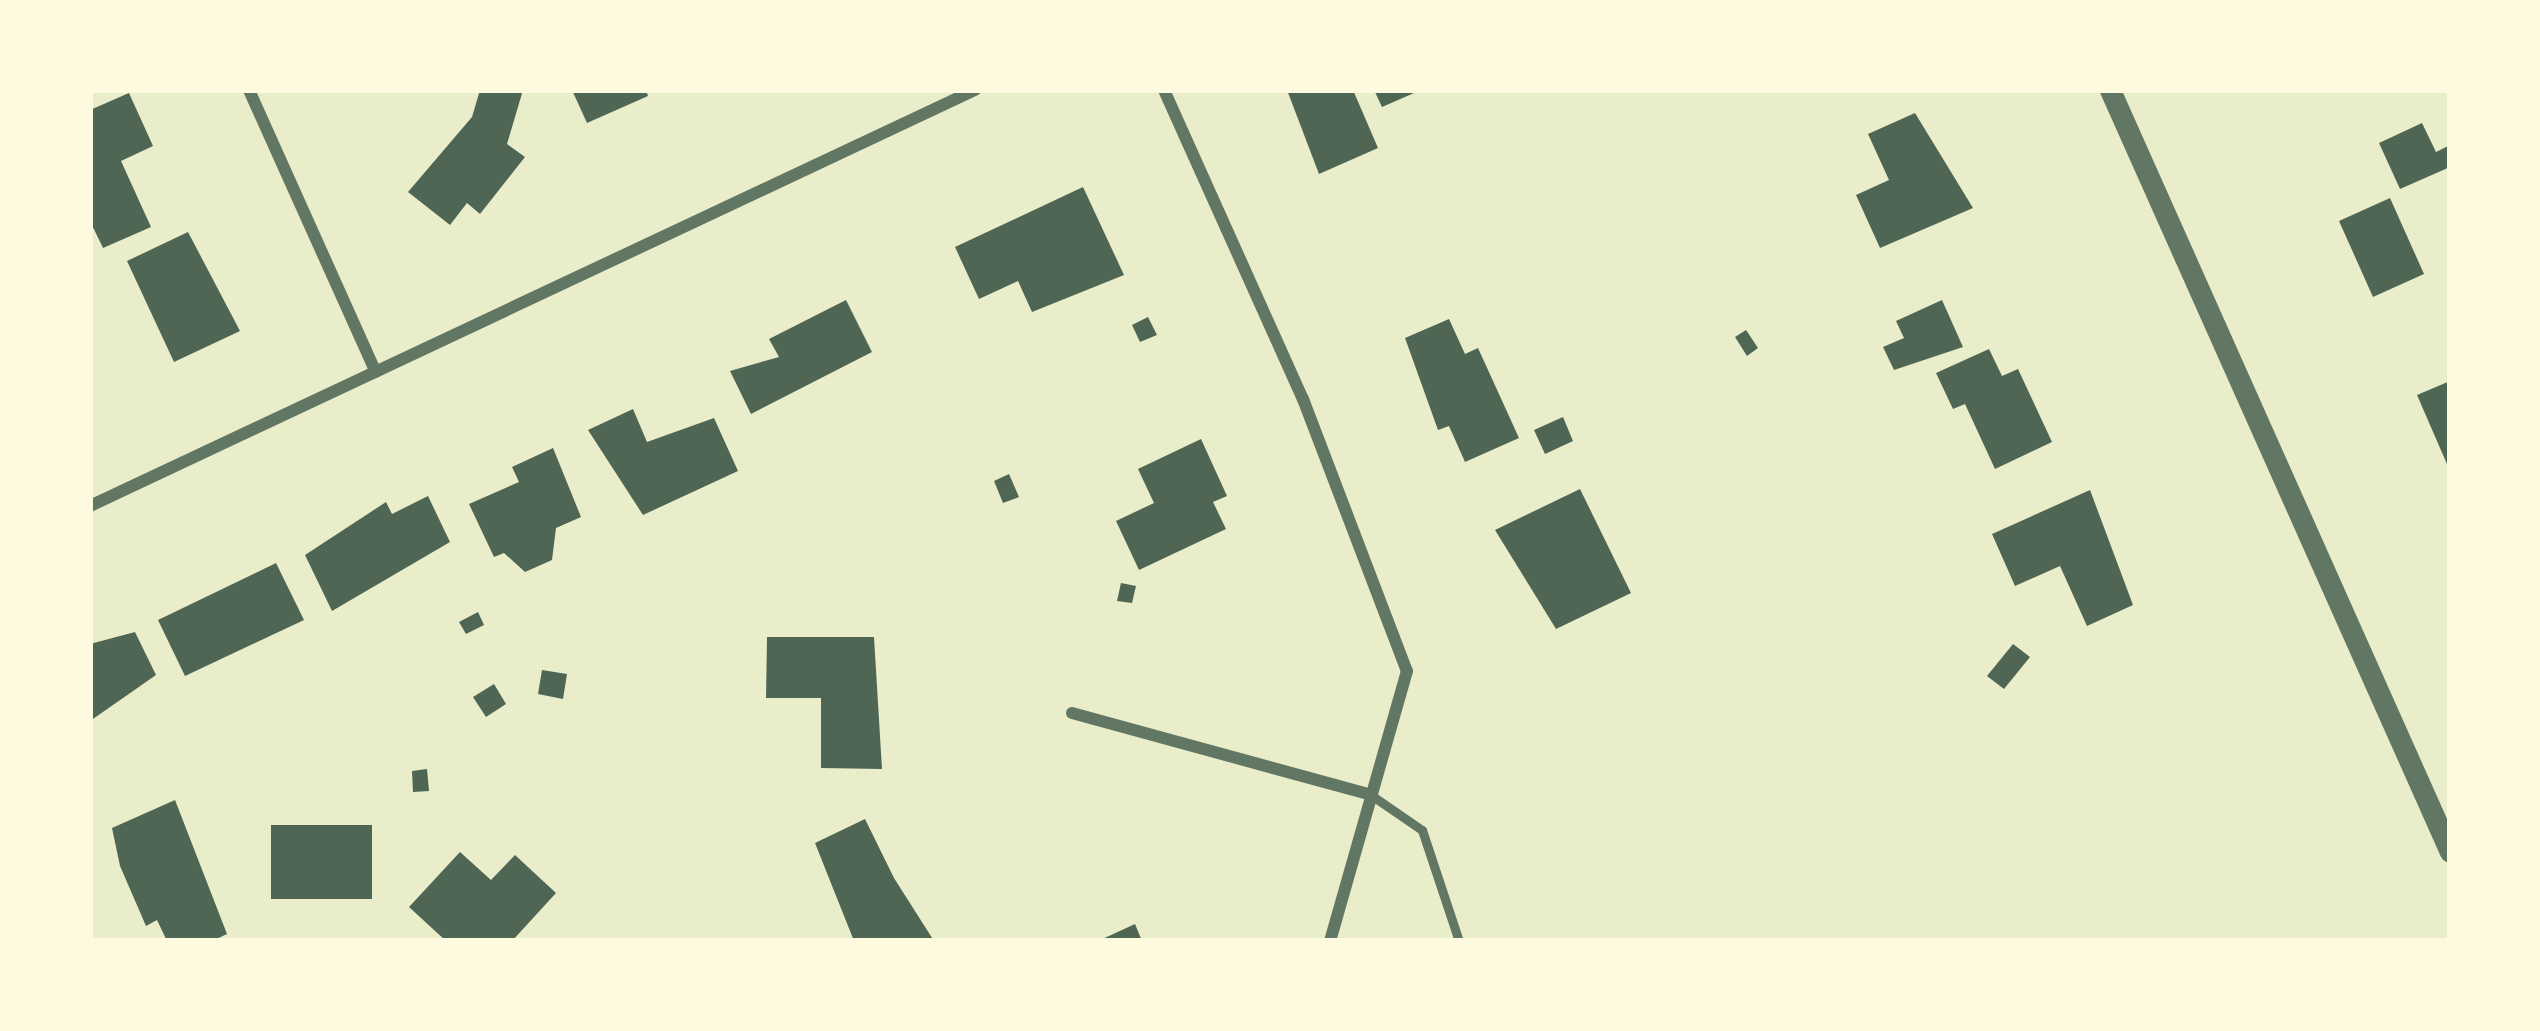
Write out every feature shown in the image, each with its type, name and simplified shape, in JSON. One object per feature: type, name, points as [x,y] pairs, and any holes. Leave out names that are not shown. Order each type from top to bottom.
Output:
[{"type":"street","points":[[249,90],[376,372]]},
{"type":"street","points":[[90,506],[975,90]]},
{"type":"street","points":[[1164,90],[1303,399],[1408,671],[1330,941]]},
{"type":"street","points":[[2110,90],[2450,852]]},
{"type":"street","points":[[1072,713],[1371,795]]},
{"type":"lane","points":[[1371,795],[1422,830],[1459,941]]},
{"type":"building","points":[[480,90],[523,90],[507,144],[525,157],[480,214],[467,203],[450,225],[408,192],[472,117]]},
{"type":"building","points":[[572,90],[646,90],[648,96],[587,123]]},
{"type":"building","points":[[1287,90],[1353,90],[1378,148],[1319,174]]},
{"type":"building","points":[[1374,90],[1421,90],[1382,107]]},
{"type":"building","points":[[129,93],[153,146],[121,161],[151,227],[103,248],[90,221],[90,110]]},
{"type":"building","points":[[1915,113],[1973,208],[1880,248],[1856,195],[1889,180],[1868,134]]},
{"type":"building","points":[[2422,123],[2436,152],[2450,145],[2450,167],[2400,189],[2379,143]]},
{"type":"building","points":[[1083,187],[1124,275],[1032,312],[1018,281],[979,299],[955,247]]},
{"type":"building","points":[[2390,198],[2424,274],[2373,297],[2339,221]]},
{"type":"building","points":[[188,232],[240,331],[174,362],[127,261]]},
{"type":"building","points":[[846,300],[872,352],[751,414],[730,371],[779,357],[769,339]]},
{"type":"building","points":[[1942,300],[1963,347],[1894,370],[1883,347],[1904,338],[1896,321]]},
{"type":"building","points":[[1148,317],[1157,335],[1140,342],[1132,325]]},
{"type":"building","points":[[1449,319],[1465,354],[1478,348],[1519,438],[1465,462],[1449,426],[1438,430],[1405,338]]},
{"type":"building","points":[[1746,330],[1758,348],[1747,356],[1735,337]]},
{"type":"building","points":[[1989,349],[2002,376],[2018,369],[2052,442],[1995,469],[1965,404],[1953,409],[1936,373]]},
{"type":"building","points":[[2450,381],[2450,471],[2417,395]]},
{"type":"building","points":[[633,409],[647,442],[714,418],[738,471],[643,515],[588,430]]},
{"type":"building","points":[[1563,417],[1573,441],[1545,454],[1534,430]]},
{"type":"building","points":[[1201,439],[1227,496],[1213,502],[1226,529],[1139,570],[1116,521],[1154,503],[1138,469]]},
{"type":"building","points":[[553,448],[581,517],[556,528],[552,560],[525,572],[504,553],[494,557],[469,504],[519,482],[512,467]]},
{"type":"building","points":[[1009,474],[1019,497],[1003,503],[994,481]]},
{"type":"building","points":[[1580,489],[1631,593],[1556,629],[1495,530]]},
{"type":"building","points":[[2090,490],[2133,605],[2087,626],[2060,566],[2015,586],[1992,534]]},
{"type":"building","points":[[428,496],[450,542],[332,611],[305,555],[386,502],[392,514]]},
{"type":"building","points":[[276,563],[304,620],[185,676],[158,620]]},
{"type":"building","points":[[1121,583],[1136,586],[1132,603],[1117,601]]},
{"type":"building","points":[[478,612],[484,625],[466,634],[459,622]]},
{"type":"building","points":[[135,632],[156,675],[90,721],[90,644]]},
{"type":"building","points":[[767,637],[874,637],[882,769],[821,768],[821,698],[766,698]]},
{"type":"building","points":[[2013,644],[2030,657],[2004,689],[1987,676]]},
{"type":"building","points":[[542,670],[567,674],[563,699],[538,694]]},
{"type":"building","points":[[494,684],[506,704],[486,717],[473,697]]},
{"type":"building","points":[[427,769],[429,791],[413,792],[412,771]]},
{"type":"building","points":[[175,800],[227,934],[212,941],[167,941],[157,920],[146,926],[120,866],[112,828]]},
{"type":"building","points":[[865,819],[894,878],[934,941],[854,941],[815,843]]},
{"type":"building","points":[[271,825],[372,825],[372,899],[271,899]]},
{"type":"building","points":[[460,852],[491,880],[515,855],[556,893],[512,941],[446,941],[409,907]]},
{"type":"building","points":[[1135,924],[1142,941],[1098,941]]}]
